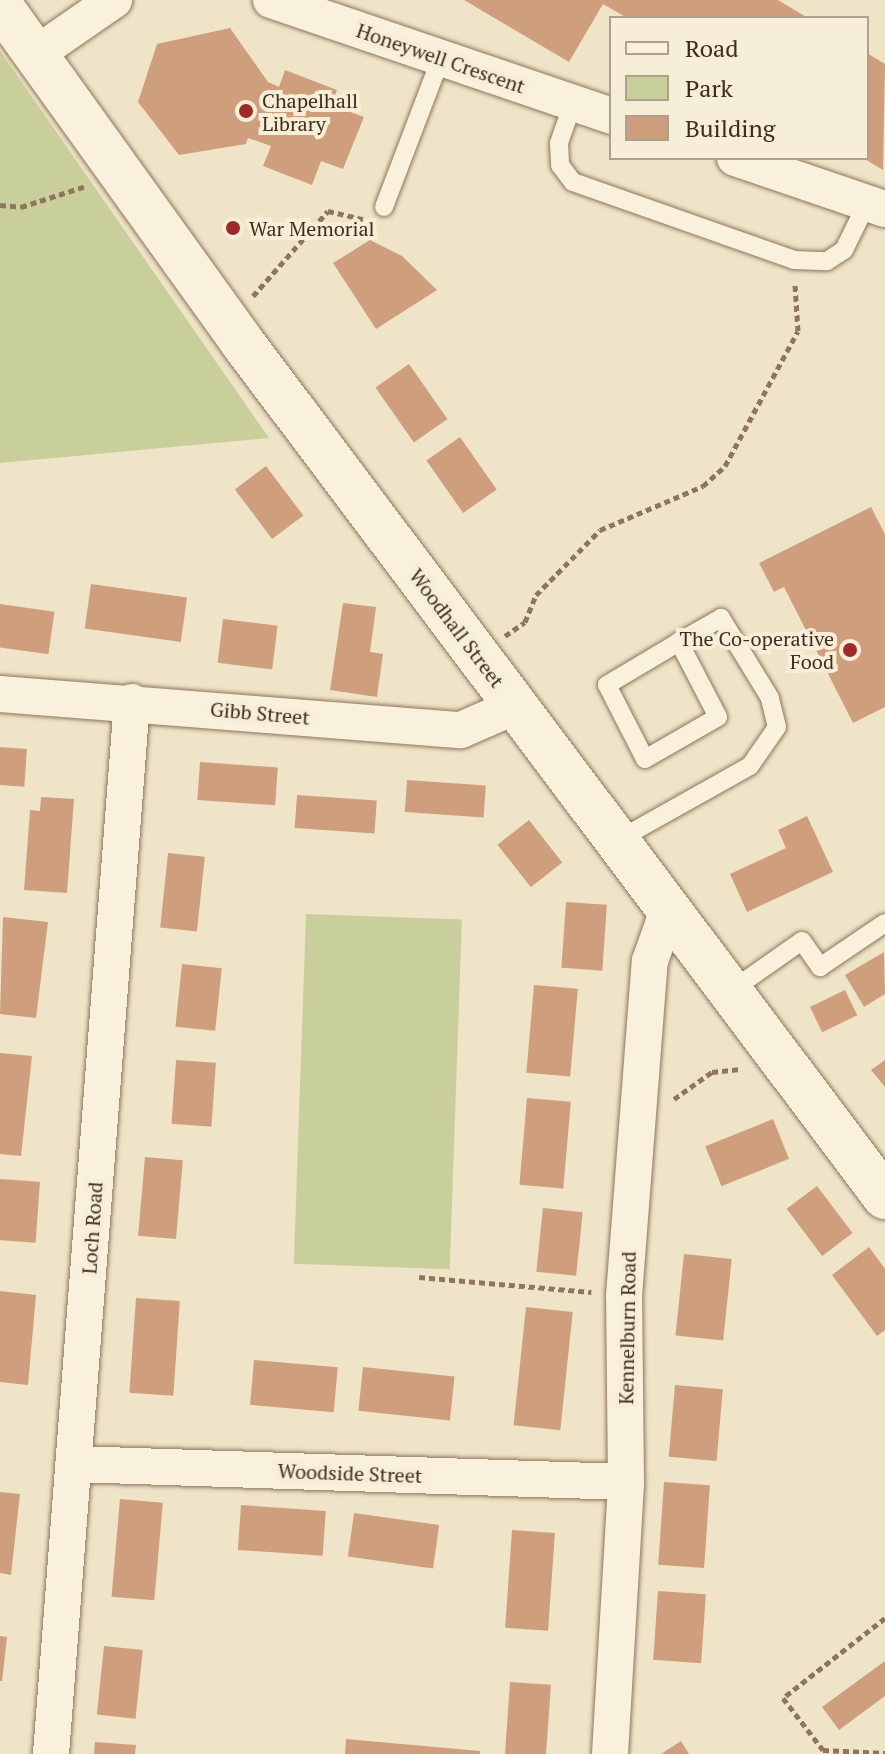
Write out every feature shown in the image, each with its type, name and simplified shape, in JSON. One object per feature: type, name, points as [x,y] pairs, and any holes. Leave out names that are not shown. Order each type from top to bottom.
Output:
[{"type":"street","points":[[36,54],[114,0]]},
{"type":"street","name":"Honeywell Crescent","points":[[289,3],[609,115]]},
{"type":"street","name":"Woodhall Street","points":[[0,5],[228,323],[885,1197]]},
{"type":"street","points":[[741,160],[876,206]]},
{"type":"street","name":"Gibb Street","points":[[0,694],[461,730],[516,706]]},
{"type":"street","name":"Loch Road","points":[[51,1754],[132,702]]},
{"type":"street","name":"Kennelburn Road","points":[[610,1754],[626,1482],[624,1296],[650,961],[669,907]]},
{"type":"street","name":"Woodside Street","points":[[74,1464],[626,1482]]},
{"type":"lane","points":[[384,207],[441,58]]},
{"type":"lane","points":[[573,103],[559,143],[560,165],[573,182],[794,260],[827,261],[844,250],[876,206]]},
{"type":"lane","points":[[618,840],[750,766],[777,727],[770,698],[721,618],[679,642],[607,685],[645,759],[718,717],[679,642]]},
{"type":"lane","points":[[732,990],[802,941],[820,967],[885,923]]},
{"type":"path","points":[[0,205],[21,207],[97,183],[108,200],[131,185]]},
{"type":"path","points":[[228,323],[328,211],[375,222],[384,207]]},
{"type":"path","points":[[478,655],[525,622],[536,595],[600,530],[703,486],[725,466],[798,331],[794,260]]},
{"type":"path","points":[[636,1138],[688,1084],[712,1072],[732,1067],[794,1077]]},
{"type":"path","points":[[419,1277],[624,1296]]},
{"type":"path","points":[[885,1618],[783,1698],[823,1750],[885,1753]]},
{"type":"green space","points":[[0,51],[269,438],[0,463]]},
{"type":"green space","points":[[306,914],[462,919],[450,1269],[294,1264]]},
{"type":"building","points":[[464,0],[778,0],[805,16],[624,16],[603,4],[569,62]]},
{"type":"building","name":"Chapelhall Library","points":[[230,28],[268,82],[279,87],[285,70],[337,90],[331,105],[364,117],[343,169],[321,161],[312,185],[263,166],[271,146],[248,138],[246,144],[179,155],[138,102],[157,44]]},
{"type":"building","points":[[869,54],[885,64],[883,170],[866,160],[869,160]]},
{"type":"building","points":[[370,240],[402,256],[437,290],[376,329],[333,263]]},
{"type":"building","points":[[409,364],[447,419],[414,442],[375,388]]},
{"type":"building","points":[[460,437],[497,489],[463,513],[426,461]]},
{"type":"building","points":[[266,466],[303,516],[272,539],[235,489]]},
{"type":"building","name":"The Co-operative Food","points":[[871,507],[885,534],[885,707],[853,723],[784,587],[774,592],[759,563]]},
{"type":"building","points":[[91,584],[187,597],[181,642],[85,629]]},
{"type":"building","points":[[343,603],[376,607],[370,652],[383,654],[377,697],[330,690]]},
{"type":"building","points":[[0,604],[54,612],[48,654],[0,647]]},
{"type":"building","points":[[223,619],[278,626],[272,669],[218,663]]},
{"type":"building","points":[[0,747],[27,749],[24,787],[0,785]]},
{"type":"building","points":[[200,762],[278,767],[275,805],[197,800]]},
{"type":"building","points":[[407,780],[486,786],[484,817],[405,812]]},
{"type":"building","points":[[297,795],[377,801],[375,834],[295,828]]},
{"type":"building","points":[[41,797],[74,799],[67,893],[24,890],[30,810],[40,811]]},
{"type":"building","points":[[807,816],[833,872],[747,912],[730,874],[786,848],[778,830]]},
{"type":"building","points":[[529,820],[562,863],[531,887],[497,845]]},
{"type":"building","points":[[168,853],[205,857],[197,931],[160,928]]},
{"type":"building","points":[[566,902],[607,905],[602,971],[561,968]]},
{"type":"building","points":[[3,917],[48,922],[36,1018],[0,1014]]},
{"type":"building","points":[[884,952],[885,994],[864,1007],[845,975]]},
{"type":"building","points":[[182,964],[222,968],[215,1031],[175,1027]]},
{"type":"building","points":[[534,985],[578,989],[570,1076],[526,1073]]},
{"type":"building","points":[[845,990],[857,1015],[822,1032],[810,1007]]},
{"type":"building","points":[[0,1053],[32,1056],[21,1156],[0,1154]]},
{"type":"building","points":[[176,1060],[216,1063],[211,1127],[172,1124]]},
{"type":"building","points":[[885,1060],[885,1087],[871,1070]]},
{"type":"building","points":[[527,1098],[571,1102],[563,1189],[519,1185]]},
{"type":"building","points":[[773,1119],[789,1159],[721,1186],[705,1146]]},
{"type":"building","points":[[145,1157],[183,1160],[176,1239],[138,1236]]},
{"type":"building","points":[[0,1179],[40,1182],[36,1243],[0,1240]]},
{"type":"building","points":[[817,1186],[853,1233],[822,1256],[787,1209]]},
{"type":"building","points":[[543,1208],[583,1212],[576,1276],[536,1272]]},
{"type":"building","points":[[869,1247],[885,1269],[885,1330],[877,1336],[832,1275]]},
{"type":"building","points":[[684,1254],[732,1259],[723,1341],[675,1336]]},
{"type":"building","points":[[0,1291],[36,1295],[28,1385],[0,1382]]},
{"type":"building","points":[[136,1298],[180,1301],[173,1396],[129,1393]]},
{"type":"building","points":[[526,1307],[573,1312],[560,1430],[514,1425]]},
{"type":"building","points":[[254,1360],[338,1367],[334,1412],[250,1405]]},
{"type":"building","points":[[363,1367],[454,1377],[450,1420],[358,1411]]},
{"type":"building","points":[[675,1385],[723,1389],[717,1461],[669,1457]]},
{"type":"building","points":[[664,1482],[710,1485],[704,1568],[658,1565]]},
{"type":"building","points":[[0,1492],[20,1494],[11,1575],[0,1573]]},
{"type":"building","points":[[120,1499],[163,1503],[154,1600],[111,1597]]},
{"type":"building","points":[[241,1505],[326,1511],[323,1556],[238,1550]]},
{"type":"building","points":[[354,1513],[439,1525],[433,1569],[348,1557]]},
{"type":"building","points":[[512,1530],[555,1533],[548,1631],[505,1628]]},
{"type":"building","points":[[658,1591],[706,1594],[701,1663],[653,1660]]},
{"type":"building","points":[[0,1636],[7,1637],[2,1681],[0,1681]]},
{"type":"building","points":[[104,1646],[143,1650],[136,1719],[97,1715]]},
{"type":"building","points":[[885,1661],[885,1696],[839,1730],[822,1707]]},
{"type":"building","points":[[510,1682],[551,1685],[546,1754],[505,1754]]},
{"type":"building","points":[[346,1739],[480,1751],[480,1754],[345,1754]]},
{"type":"building","points":[[681,1741],[689,1754],[661,1754]]},
{"type":"building","points":[[95,1742],[136,1745],[135,1754],[94,1754]]},
{"type":"place","name":"Chapelhall Library","points":[[246,111]]},
{"type":"place","name":"War Memorial","points":[[233,228]]},
{"type":"place","name":"The Co-operative Food","points":[[850,650]]}]
